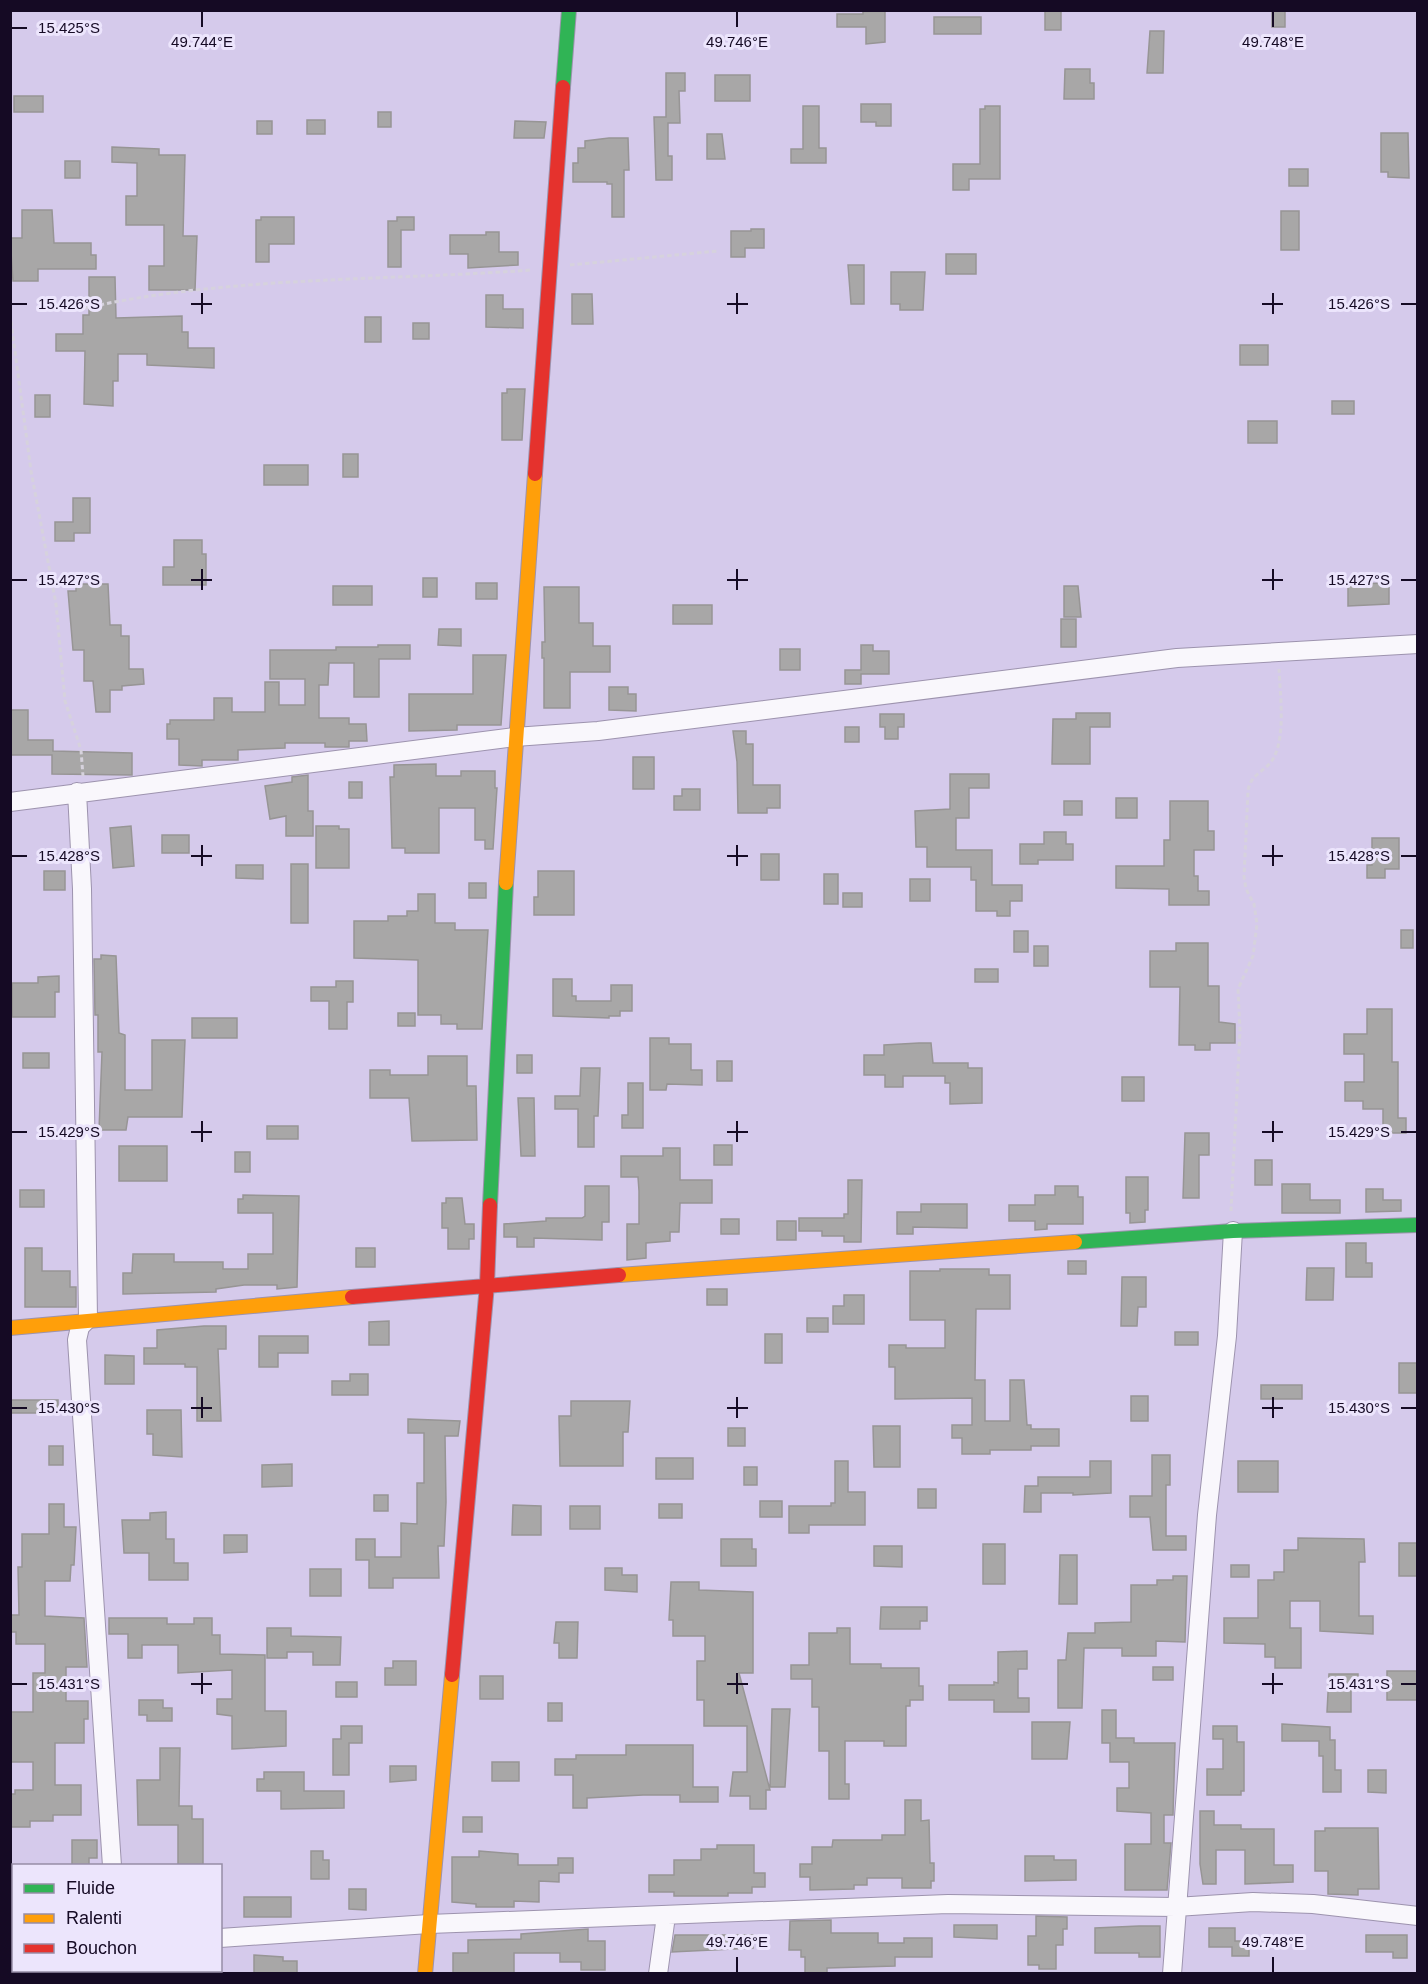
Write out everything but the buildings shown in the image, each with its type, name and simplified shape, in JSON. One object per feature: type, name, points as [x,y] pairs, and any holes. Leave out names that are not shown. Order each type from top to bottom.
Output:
[{"type":"street","points":[[425,1974],[486,1285],[515,737],[569,10]]},
{"type":"street","points":[[10,802],[515,737],[598,730],[1177,658],[1418,644]]},
{"type":"street","points":[[77,792],[82,889],[88,1319],[80,1327],[77,1340],[112,1864]]},
{"type":"street","points":[[10,1328],[88,1319],[486,1285],[1233,1231],[1418,1225]]},
{"type":"street","points":[[1172,1974],[1207,1515],[1227,1335],[1233,1231]]},
{"type":"street","points":[[222,1938],[429,1924],[948,1904],[1176,1907],[1229,1902],[1297,1904],[1418,1916]]},
{"type":"street","points":[[658,1974],[666,1916]]},
{"type":"path","points":[[85,309],[148,295],[310,281],[503,272],[718,251]]},
{"type":"path","points":[[10,314],[31,471],[56,604],[65,701],[81,750],[83,778],[77,792]]},
{"type":"path","points":[[1233,1231],[1240,1031],[1238,988],[1253,956],[1257,924],[1254,904],[1246,890],[1244,877],[1248,791],[1250,780],[1273,760],[1276,750],[1281,714],[1278,652]]},
{"type":"traffic: fast","points":[[563,87],[569,10]]},
{"type":"traffic: fast","points":[[490,1205],[506,883]]},
{"type":"traffic: fast","points":[[1075,1242],[1233,1231],[1418,1225]]},
{"type":"traffic: slow","points":[[506,883],[535,474]]},
{"type":"traffic: slow","points":[[619,1275],[1075,1242]]},
{"type":"traffic: slow","points":[[10,1328],[352,1297]]},
{"type":"traffic: slow","points":[[425,1974],[452,1675]]},
{"type":"traffic: jam","points":[[535,474],[563,87]]},
{"type":"traffic: jam","points":[[452,1675],[487,1285],[490,1205]]},
{"type":"traffic: jam","points":[[352,1297],[619,1275]]}]
